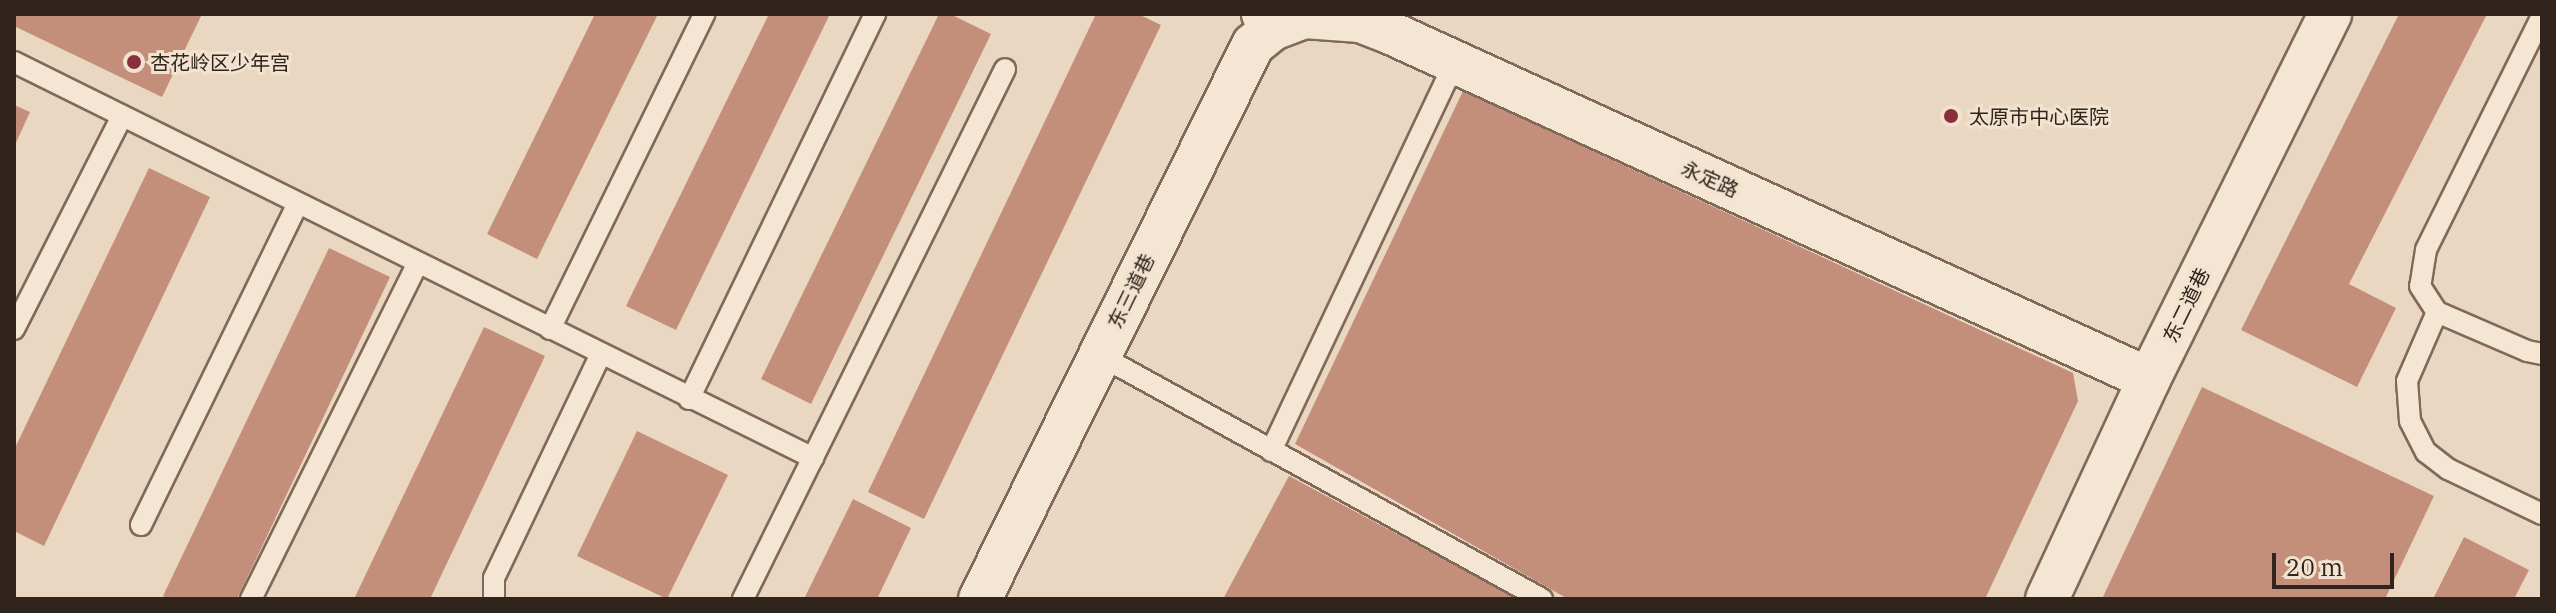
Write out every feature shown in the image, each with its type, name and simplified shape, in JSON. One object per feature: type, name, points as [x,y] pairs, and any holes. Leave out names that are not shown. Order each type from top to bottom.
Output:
[{"type":"street","name":"东二道巷","points":[[2047,599],[2140,375],[2306,14]]},
{"type":"street","name":"东二道巷","points":[[2024,599],[2330,14]]},
{"type":"street","name":"永定路","points":[[1292,16],[1360,21],[2140,375]]},
{"type":"street","name":"东三道巷","points":[[980,599],[1253,45],[1292,16]]},
{"type":"lane","points":[[550,329],[704,14]]},
{"type":"lane","points":[[689,399],[875,14]]},
{"type":"lane","points":[[2542,16],[2426,250],[2420,286],[2437,312],[2527,351],[2542,354]]},
{"type":"lane","points":[[14,62],[600,356],[813,458]]},
{"type":"lane","points":[[1271,451],[1454,63]]},
{"type":"lane","points":[[743,599],[1005,69]]},
{"type":"lane","points":[[14,329],[122,116]]},
{"type":"lane","points":[[141,525],[297,205]]},
{"type":"lane","points":[[251,599],[417,265]]},
{"type":"lane","points":[[2437,312],[2407,381],[2410,421],[2426,452],[2448,469],[2542,514]]},
{"type":"lane","points":[[1099,355],[1542,599]]},
{"type":"lane","points":[[494,599],[494,578],[600,356]]},
{"type":"building","name":"杏花岭区少年宫","points":[[14,14],[202,14],[162,97],[14,26]]},
{"type":"building","points":[[595,14],[658,14],[537,259],[487,234]]},
{"type":"building","points":[[769,14],[830,14],[676,330],[626,306]]},
{"type":"building","points":[[939,14],[950,14],[991,34],[811,404],[761,379]]},
{"type":"building","points":[[1096,14],[1138,14],[1161,25],[924,519],[868,492]]},
{"type":"building","points":[[2399,14],[2487,14],[2349,284],[2396,308],[2357,387],[2241,330]]},
{"type":"building","points":[[1463,91],[2073,373],[2078,401],[1985,599],[1568,599],[1295,444]]},
{"type":"building","points":[[14,105],[30,112],[14,147]]},
{"type":"building","points":[[149,168],[210,197],[44,546],[14,531],[14,450]]},
{"type":"building","points":[[329,248],[390,277],[237,599],[169,599],[163,596]]},
{"type":"building","points":[[484,327],[545,356],[430,599],[354,599]]},
{"type":"building","points":[[2202,387],[2434,496],[2385,599],[2102,599]]},
{"type":"building","points":[[637,431],[728,475],[667,599],[577,556]]},
{"type":"building","points":[[1289,476],[1518,599],[1223,599]]},
{"type":"building","points":[[853,499],[911,528],[877,599],[804,599]]},
{"type":"building","points":[[2464,537],[2529,570],[2514,599],[2433,599]]},
{"type":"place","name":"杏花岭区少年宫","points":[[134,62]]},
{"type":"place","name":"太原市中心医院","points":[[1951,116]]}]
